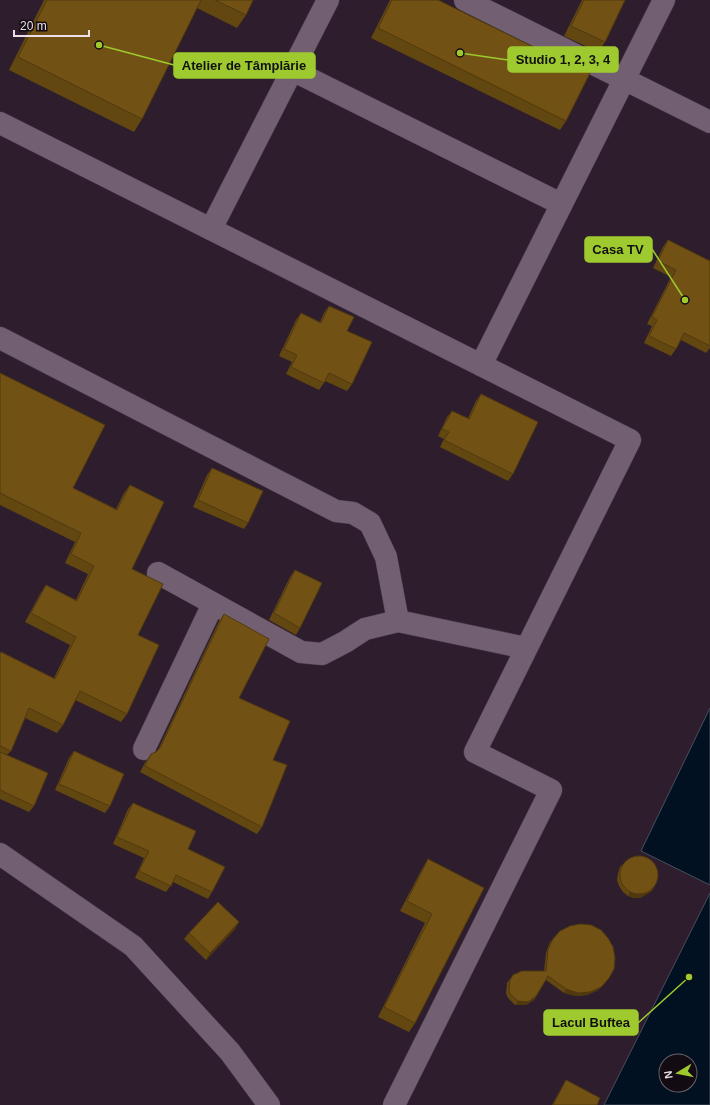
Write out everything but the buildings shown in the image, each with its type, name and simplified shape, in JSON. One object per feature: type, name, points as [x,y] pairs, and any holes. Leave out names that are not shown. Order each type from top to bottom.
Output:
[{"type":"lane","points":[[211,229],[328,0]]},
{"type":"lane","points":[[465,0],[710,122]]},
{"type":"lane","points":[[481,365],[664,0]]},
{"type":"lane","points":[[292,70],[561,204]]},
{"type":"lane","points":[[0,123],[630,440],[475,752],[551,790],[394,1105]]},
{"type":"lane","points":[[0,338],[336,511],[353,514],[370,524],[386,557],[398,621]]},
{"type":"lane","points":[[158,573],[301,652],[322,654],[365,629],[398,621],[526,648]]},
{"type":"lane","points":[[144,749],[213,604]]},
{"type":"lane","points":[[0,854],[133,946],[230,1052],[269,1105]]},
{"type":"water","points":[[710,708],[710,885],[641,851]]},
{"type":"water","points":[[710,893],[710,1105],[604,1105]]},
{"type":"place","name":"Atelier de Tâmplărie","points":[[99,45]]},
{"type":"place","name":"Studio 1, 2, 3, 4","points":[[460,53]]},
{"type":"place","name":"Casa TV","points":[[685,300]]},
{"type":"place","name":"Lacul Buftea","points":[[689,977]]}]
